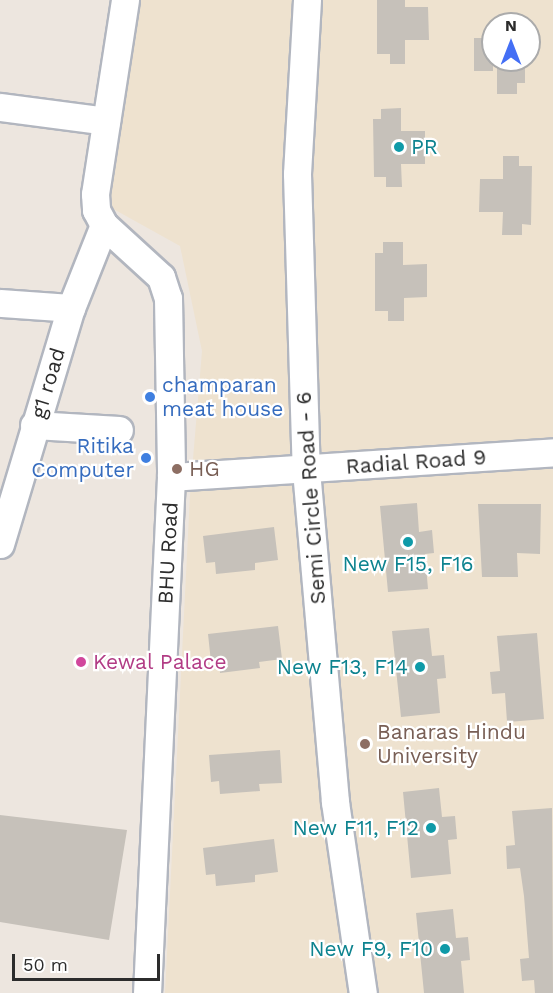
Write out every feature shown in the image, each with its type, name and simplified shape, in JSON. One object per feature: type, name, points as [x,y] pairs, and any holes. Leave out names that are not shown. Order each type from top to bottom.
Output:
[{"type":"street","name":"BHU Road","points":[[125,0],[94,194],[104,225],[161,277],[168,298],[171,477],[147,993]]},
{"type":"street","name":"Semi Circle Road - 6","points":[[307,0],[297,174],[306,470],[335,802],[363,993]]},
{"type":"street","points":[[0,107],[106,121]]},
{"type":"street","name":"g1 road","points":[[0,544],[71,308],[104,225]]},
{"type":"street","points":[[0,303],[71,308]]},
{"type":"street","points":[[34,425],[119,430]]},
{"type":"street","name":"Radial Road 9","points":[[171,477],[306,470],[553,452]]},
{"type":"shaded area","name":"Banaras Hindu University","points":[[141,0],[553,0],[553,993],[165,993],[190,495],[202,351],[180,246],[108,206]]},
{"type":"building","points":[[377,0],[405,0],[405,7],[428,7],[429,40],[405,40],[405,64],[390,64],[390,54],[377,54]]},
{"type":"building","points":[[474,38],[481,38],[481,71],[474,71]]},
{"type":"building","points":[[497,72],[525,72],[525,83],[517,83],[517,94],[497,94]]},
{"type":"building","name":"PR","points":[[401,108],[401,131],[425,131],[425,164],[401,164],[402,187],[386,187],[386,177],[374,177],[373,119],[381,119],[381,109]]},
{"type":"building","points":[[503,156],[519,156],[519,166],[532,166],[531,225],[522,224],[522,235],[502,235],[503,212],[479,212],[480,179],[503,179]]},
{"type":"building","points":[[383,242],[403,242],[403,265],[427,264],[427,297],[404,298],[404,321],[388,321],[388,311],[375,311],[375,253],[383,253]]},
{"type":"building","name":"New F15, F16","points":[[417,503],[419,532],[432,530],[434,553],[425,554],[428,589],[388,592],[380,506]]},
{"type":"building","points":[[478,504],[541,504],[540,554],[517,553],[518,577],[482,577]]},
{"type":"building","points":[[274,527],[278,560],[255,563],[255,570],[216,574],[215,562],[206,563],[203,536]]},
{"type":"building","points":[[278,626],[282,659],[259,662],[260,668],[220,673],[219,661],[211,662],[208,634]]},
{"type":"building","name":"New F13, F14","points":[[429,628],[432,656],[444,655],[446,678],[437,679],[440,713],[401,717],[392,631]]},
{"type":"building","points":[[537,633],[544,719],[507,722],[505,693],[492,694],[490,672],[500,671],[497,636]]},
{"type":"building","points":[[280,750],[282,783],[259,784],[260,791],[220,794],[219,781],[211,782],[209,755]]},
{"type":"building","name":"New F11, F12","points":[[439,788],[442,817],[455,816],[457,839],[448,840],[451,874],[411,878],[403,792]]},
{"type":"building","points":[[552,808],[553,993],[535,993],[534,980],[522,981],[520,959],[529,958],[524,896],[520,868],[507,869],[506,846],[515,845],[512,811]]},
{"type":"building","points":[[0,815],[127,830],[109,940],[0,922]]},
{"type":"building","points":[[274,839],[278,872],[255,875],[255,882],[216,886],[215,874],[206,875],[203,848]]},
{"type":"building","name":"New F9, F10","points":[[453,909],[456,938],[468,937],[470,960],[461,961],[464,993],[424,993],[416,913]]},
{"type":"place","name":"PR","points":[[399,147]]},
{"type":"place","name":"champaran meat house","points":[[150,397]]},
{"type":"place","name":"Ritika Computer","points":[[146,458]]},
{"type":"place","name":"HG","points":[[177,469]]},
{"type":"place","name":"New F15, F16","points":[[408,542]]},
{"type":"place","name":"Kewal Palace","points":[[81,662]]},
{"type":"place","name":"New F13, F14","points":[[420,667]]},
{"type":"place","name":"Banaras Hindu University","points":[[365,744]]},
{"type":"place","name":"New F11, F12","points":[[431,828]]},
{"type":"place","name":"New F9, F10","points":[[445,949]]}]
